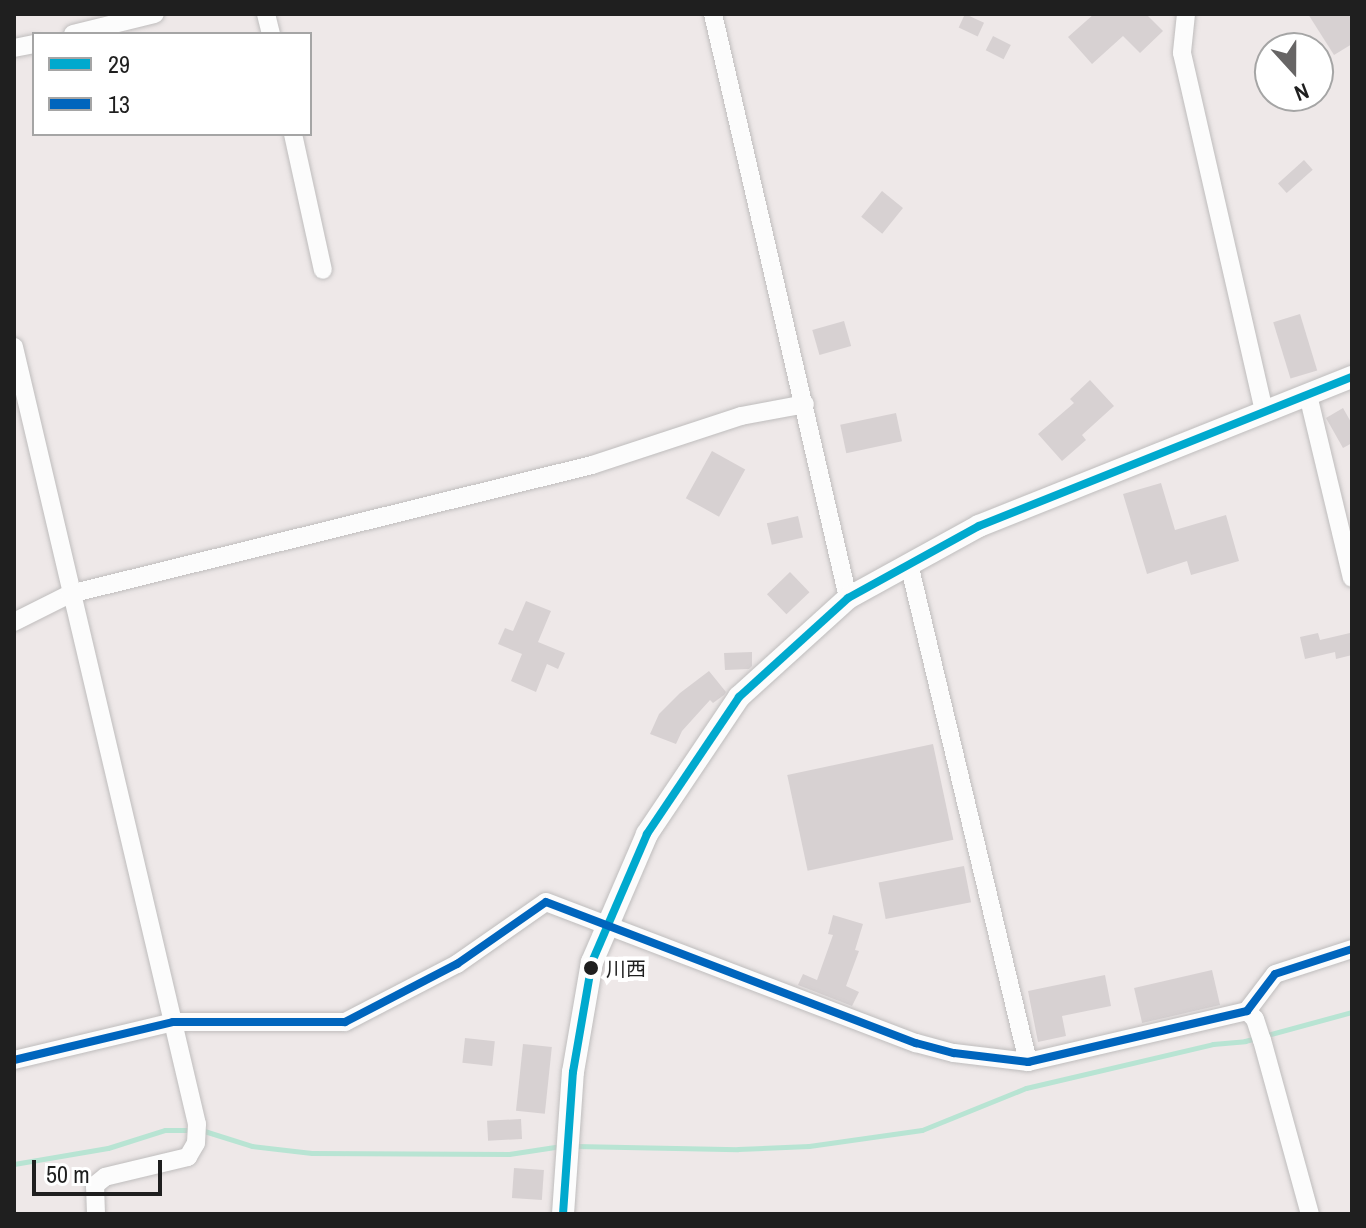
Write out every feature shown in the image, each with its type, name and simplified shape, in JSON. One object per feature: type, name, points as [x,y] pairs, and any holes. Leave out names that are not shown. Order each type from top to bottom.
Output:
[{"type":"street","points":[[81,32],[155,14]]},
{"type":"street","points":[[713,14],[848,598]]},
{"type":"street","points":[[1186,14],[1182,53],[1264,412]]},
{"type":"street","points":[[293,136],[323,270]]},
{"type":"street","points":[[14,347],[173,1022],[196,1134],[188,1157],[105,1177],[95,1185],[96,1214]]},
{"type":"street","points":[[563,1214],[573,1072],[592,962],[647,834],[739,697],[848,598],[979,526],[1352,377]]},
{"type":"street","points":[[1308,395],[1352,578]]},
{"type":"street","points":[[14,622],[70,594],[592,465],[741,416],[805,404]]},
{"type":"street","points":[[909,564],[1028,1062]]},
{"type":"street","points":[[14,1060],[173,1022],[345,1022],[457,964],[546,902],[916,1043],[954,1053],[1028,1062],[1247,1011],[1275,974],[1352,949]]},
{"type":"street","points":[[1247,1011],[1255,1019],[1262,1040],[1310,1214]]},
{"type":"building","points":[[965,14],[984,23],[978,36],[959,28]]},
{"type":"building","points":[[1094,14],[1146,14],[1163,31],[1140,53],[1123,36],[1092,64],[1068,37]]},
{"type":"building","points":[[1308,14],[1352,14],[1352,44],[1334,55],[1334,32],[1319,32]]},
{"type":"building","points":[[993,36],[1011,45],[1004,59],[986,50]]},
{"type":"building","points":[[1304,160],[1313,170],[1287,193],[1278,183]]},
{"type":"building","points":[[882,191],[903,208],[882,234],[861,217]]},
{"type":"building","points":[[1300,314],[1317,370],[1290,379],[1273,322]]},
{"type":"building","points":[[844,321],[851,346],[819,355],[812,330]]},
{"type":"building","points":[[1090,380],[1114,406],[1082,435],[1086,440],[1062,461],[1038,434],[1074,403],[1070,399]]},
{"type":"building","points":[[1343,408],[1352,424],[1352,443],[1343,448],[1326,418]]},
{"type":"building","points":[[896,413],[902,441],[846,453],[840,425]]},
{"type":"building","points":[[712,451],[745,469],[719,517],[686,498]]},
{"type":"building","points":[[1161,483],[1175,530],[1226,515],[1239,561],[1191,575],[1187,561],[1147,574],[1123,494]]},
{"type":"building","points":[[798,516],[803,537],[772,545],[767,523]]},
{"type":"building","points":[[790,572],[809,592],[786,614],[767,594]]},
{"type":"building","points":[[526,601],[551,611],[538,642],[565,653],[558,669],[547,664],[536,692],[511,681],[522,654],[498,644],[505,628],[513,631]]},
{"type":"building","points":[[1318,633],[1320,640],[1350,633],[1352,655],[1336,659],[1335,652],[1305,659],[1300,637]]},
{"type":"building","points":[[752,652],[752,666],[749,669],[725,670],[724,653]]},
{"type":"building","points":[[709,671],[726,692],[724,695],[713,703],[710,700],[682,731],[676,744],[650,734],[659,714]]},
{"type":"building","points":[[933,744],[953,840],[808,871],[787,775]]},
{"type":"building","points":[[964,866],[971,902],[886,919],[879,883]]},
{"type":"building","points":[[833,915],[863,924],[855,950],[859,951],[846,986],[859,992],[852,1006],[798,985],[803,974],[817,980],[833,935],[828,934]]},
{"type":"building","points":[[1212,970],[1220,1005],[1142,1023],[1134,988]]},
{"type":"building","points":[[1105,975],[1111,1006],[1062,1016],[1066,1036],[1038,1042],[1028,991]]},
{"type":"building","points":[[465,1038],[495,1041],[492,1066],[462,1063]]},
{"type":"building","points":[[523,1044],[552,1047],[545,1114],[516,1111]]},
{"type":"building","points":[[521,1119],[522,1139],[488,1141],[487,1121]]},
{"type":"building","points":[[514,1168],[544,1170],[542,1200],[512,1198]]},
{"type":"waterway","points":[[575,1146],[738,1149],[809,1146],[922,1130],[1026,1088],[1213,1044],[1245,1041],[1352,1012]]},
{"type":"waterway","points":[[14,1164],[108,1148],[165,1130],[201,1130],[252,1146],[312,1153],[509,1154],[561,1146]]},
{"type":"transit line","name":"29","points":[[563,1214],[573,1072],[592,962],[647,834],[739,697],[848,598],[979,526],[1352,377]]},
{"type":"transit line","name":"13","points":[[14,1060],[173,1022],[345,1022],[457,964],[546,902],[916,1043],[954,1053],[1028,1062],[1247,1011],[1275,974],[1352,949]]},
{"type":"place","name":"川西","points":[[591,968]]}]
